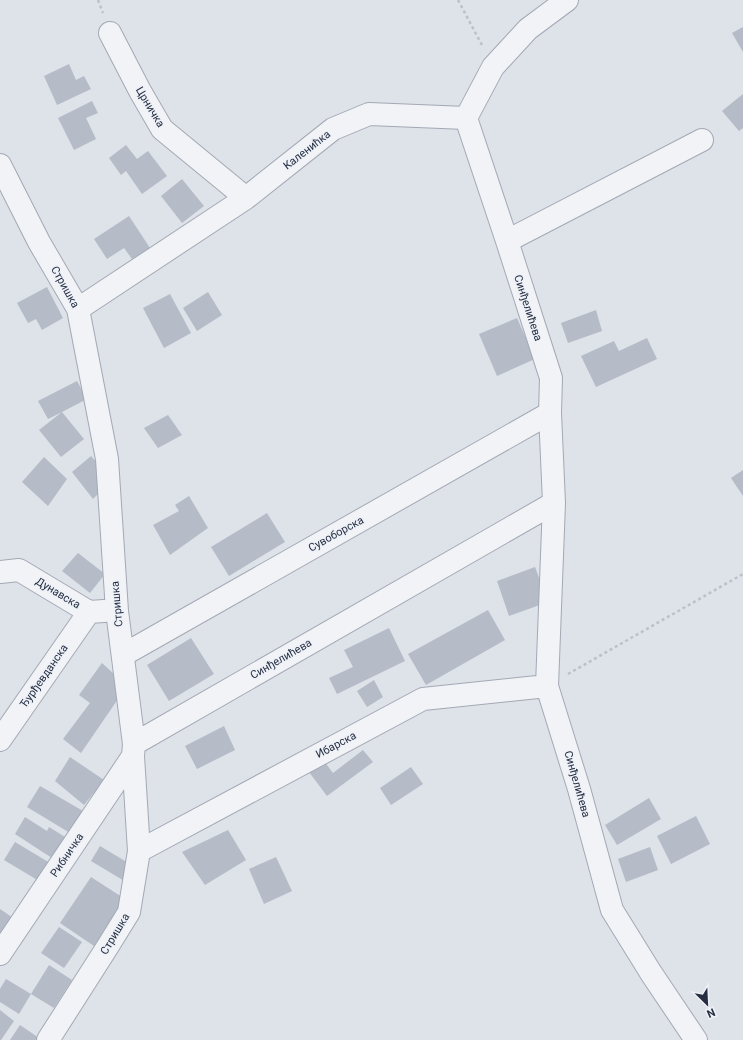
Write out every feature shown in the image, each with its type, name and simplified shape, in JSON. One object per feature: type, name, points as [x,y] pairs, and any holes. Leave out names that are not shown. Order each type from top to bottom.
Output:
[{"type":"street","points":[[466,118],[493,67],[528,30],[567,0]]},
{"type":"street","name":"Црничка","points":[[110,33],[140,91],[162,129],[246,198]]},
{"type":"street","name":"Каленићка","points":[[78,309],[246,198],[333,129],[369,114],[466,118]]},
{"type":"street","name":"Синђелићева","points":[[466,118],[551,378],[550,413],[554,503],[547,686],[579,789],[612,910],[651,973],[696,1040]]},
{"type":"street","points":[[507,241],[702,140]]},
{"type":"street","name":"Стришка","points":[[0,165],[39,242],[78,309],[107,459],[117,611],[133,750],[139,851],[129,912],[48,1040]]},
{"type":"street","name":"Сувоборска","points":[[123,655],[550,413]]},
{"type":"street","name":"Синђелићева","points":[[133,750],[554,503]]},
{"type":"street","name":"Дунавска","points":[[0,572],[19,570],[89,612],[117,611]]},
{"type":"street","name":"Ђурђевданска","points":[[0,740],[89,612]]},
{"type":"street","name":"Ибарска","points":[[139,851],[422,699],[547,686]]},
{"type":"street","name":"Рибничка","points":[[0,954],[133,750]]},
{"type":"path","points":[[458,0],[493,67]]},
{"type":"path","points":[[547,686],[743,574]]},
{"type":"building","points":[[743,27],[743,52],[732,33]]},
{"type":"building","points":[[69,64],[76,80],[84,76],[91,89],[57,105],[44,76]]},
{"type":"building","points":[[743,94],[743,128],[739,131],[722,111]]},
{"type":"building","points":[[92,101],[98,113],[86,118],[96,139],[74,150],[58,118]]},
{"type":"building","points":[[126,145],[137,159],[148,151],[167,176],[142,194],[126,171],[121,175],[109,158]]},
{"type":"building","points":[[182,179],[204,206],[182,223],[161,196]]},
{"type":"building","points":[[129,216],[150,248],[132,259],[124,248],[107,259],[94,239]]},
{"type":"building","points":[[47,287],[63,318],[42,330],[36,319],[28,323],[17,303]]},
{"type":"building","points":[[208,292],[222,315],[197,331],[183,308]]},
{"type":"building","points":[[170,294],[191,333],[164,348],[143,308]]},
{"type":"building","points":[[596,310],[602,331],[568,343],[561,323]]},
{"type":"building","points":[[517,318],[535,359],[497,376],[479,334]]},
{"type":"building","points":[[647,338],[657,359],[596,387],[581,356],[614,341],[619,351]]},
{"type":"building","points":[[77,381],[87,399],[48,419],[38,401]]},
{"type":"building","points":[[62,412],[84,439],[61,457],[39,430]]},
{"type":"building","points":[[168,415],[182,435],[158,448],[144,428]]},
{"type":"building","points":[[91,456],[112,480],[93,499],[72,472]]},
{"type":"building","points":[[44,457],[67,479],[48,506],[22,482]]},
{"type":"building","points":[[743,470],[743,496],[731,478]]},
{"type":"building","points":[[189,496],[208,528],[170,555],[153,525],[179,511],[175,505]]},
{"type":"building","points":[[267,513],[285,542],[229,576],[211,547]]},
{"type":"building","points":[[78,553],[105,574],[90,593],[62,571]]},
{"type":"building","points":[[535,567],[548,602],[509,616],[497,581]]},
{"type":"building","points":[[488,610],[505,640],[426,685],[408,654]]},
{"type":"building","points":[[389,628],[405,661],[337,694],[329,678],[353,667],[344,650]]},
{"type":"building","points":[[191,638],[214,674],[169,701],[147,665]]},
{"type":"building","points":[[102,663],[127,686],[81,753],[63,739],[90,703],[79,695]]},
{"type":"building","points":[[374,680],[383,697],[367,707],[357,691]]},
{"type":"building","points":[[224,726],[235,750],[197,769],[185,746]]},
{"type":"building","points":[[363,750],[373,762],[327,796],[309,772],[324,761],[333,773]]},
{"type":"building","points":[[70,757],[104,780],[84,805],[55,781]]},
{"type":"building","points":[[411,767],[423,784],[391,805],[380,788]]},
{"type":"building","points":[[40,786],[83,811],[70,833],[27,807]]},
{"type":"building","points":[[649,798],[661,819],[617,845],[605,825]]},
{"type":"building","points":[[696,816],[710,844],[671,864],[657,836]]},
{"type":"building","points":[[25,817],[47,831],[49,827],[65,837],[52,858],[15,834]]},
{"type":"building","points":[[228,830],[246,860],[205,885],[182,852]]},
{"type":"building","points":[[15,842],[50,863],[39,881],[4,860]]},
{"type":"building","points":[[100,846],[135,867],[126,882],[91,861]]},
{"type":"building","points":[[650,847],[658,870],[626,882],[618,859]]},
{"type":"building","points":[[276,857],[292,891],[264,904],[249,869]]},
{"type":"building","points":[[91,877],[125,899],[94,946],[60,923]]},
{"type":"building","points":[[0,909],[16,920],[0,935]]},
{"type":"building","points":[[59,927],[82,942],[64,968],[41,953]]},
{"type":"building","points":[[49,965],[72,980],[54,1008],[31,994]]},
{"type":"building","points":[[6,979],[31,994],[19,1014],[0,1002],[0,989]]},
{"type":"building","points":[[0,1010],[14,1021],[1,1040],[0,1040]]},
{"type":"building","points":[[20,1025],[42,1040],[10,1040]]}]
